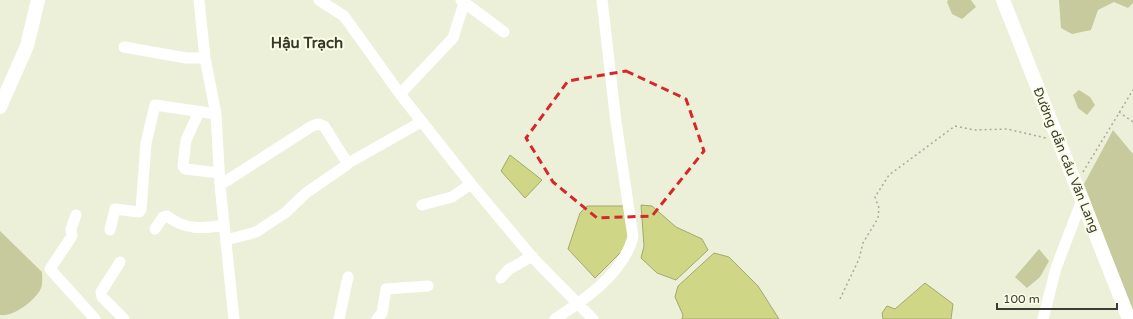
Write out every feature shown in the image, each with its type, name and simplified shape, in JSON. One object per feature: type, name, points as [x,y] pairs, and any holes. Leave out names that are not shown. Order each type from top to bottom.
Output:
[{"type":"main road","points":[[0,107],[27,46],[38,0]]},
{"type":"main road","name":"Đường dẫn cầu Văn Lang","points":[[1004,0],[1075,186],[1082,200],[1129,319]]},
{"type":"street","points":[[200,0],[205,58],[216,114],[220,186],[234,319]]},
{"type":"street","points":[[319,0],[344,16],[421,122],[471,184],[532,256],[593,319]]},
{"type":"street","points":[[554,319],[578,304],[612,274],[630,250],[634,238],[616,122],[602,0]]},
{"type":"street","points":[[400,94],[453,38],[464,1],[504,32]]},
{"type":"street","points":[[124,48],[186,58],[205,58]]},
{"type":"street","points":[[110,230],[115,209],[139,212],[141,210],[146,143],[155,105],[216,114]]},
{"type":"street","points":[[200,112],[186,140],[184,168],[219,173]]},
{"type":"street","points":[[352,161],[421,122]]},
{"type":"street","points":[[220,186],[312,126],[318,124],[324,126],[348,164],[306,193],[285,213],[256,232],[226,240]]},
{"type":"street","points":[[422,205],[452,197],[471,184]]},
{"type":"street","points":[[1043,319],[1056,268],[1082,200]]},
{"type":"street","points":[[76,215],[71,229],[72,236],[50,268],[95,319]]},
{"type":"street","points":[[155,229],[163,217],[167,216],[179,224],[197,228],[224,225]]},
{"type":"street","points":[[501,278],[508,270],[532,256]]},
{"type":"street","points":[[120,262],[101,292],[102,296],[124,319]]},
{"type":"street","points":[[339,319],[348,277]]},
{"type":"street","points":[[376,319],[382,313],[386,289],[428,286]]},
{"type":"path","points":[[1075,186],[1133,90]]},
{"type":"path","points":[[1119,112],[1133,122]]},
{"type":"path","points":[[840,299],[859,259],[863,243],[878,218],[879,208],[875,197],[889,175],[955,126],[974,130],[1007,129],[1058,140]]},
{"type":"highlighted area","points":[[626,71],[686,99],[704,151],[652,216],[597,218],[553,182],[526,138],[568,81]]},
{"type":"shaded area","points":[[948,0],[971,0],[976,7],[962,19],[952,14],[947,2]]},
{"type":"shaded area","points":[[1059,0],[1133,0],[1133,3],[1128,8],[1114,2],[1098,10],[1091,30],[1072,34],[1061,28]]},
{"type":"shaded area","points":[[1079,90],[1090,97],[1095,105],[1087,115],[1078,108],[1073,95]]},
{"type":"shaded area","points":[[1113,130],[1133,154],[1133,312],[1084,184]]},
{"type":"shaded area","points":[[510,155],[542,180],[525,198],[501,171]]},
{"type":"shaded area","points":[[641,205],[652,206],[676,227],[702,239],[708,250],[676,280],[657,273],[641,258],[644,246]]},
{"type":"shaded area","points":[[587,206],[627,206],[632,234],[627,246],[595,278],[568,249],[580,213]]},
{"type":"shaded area","points":[[0,231],[42,272],[42,286],[34,298],[24,307],[6,315],[0,315]]},
{"type":"shaded area","points":[[1039,249],[1049,261],[1040,277],[1027,288],[1015,277]]},
{"type":"shaded area","points":[[714,253],[729,257],[758,286],[779,319],[682,319],[683,315],[675,297],[678,286]]},
{"type":"shaded area","points":[[925,283],[953,304],[951,319],[883,319],[882,313],[887,306],[895,309]]},
{"type":"district","name":"Hậu Trạch","points":[[307,43]]}]
